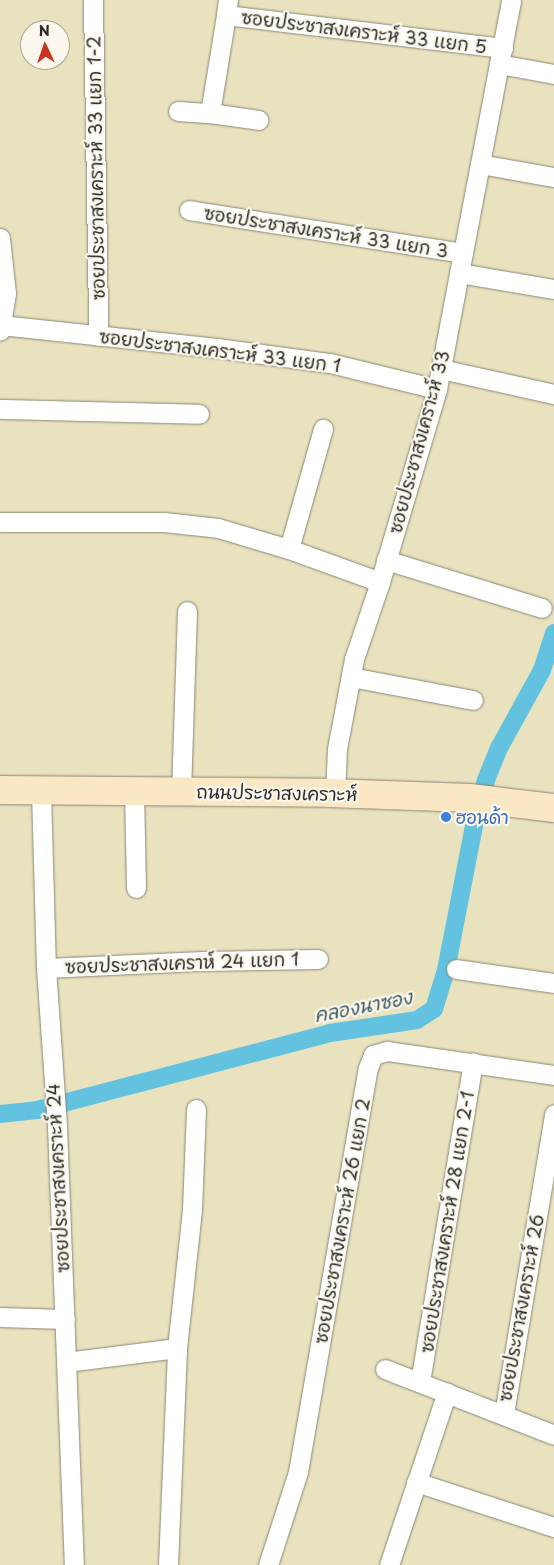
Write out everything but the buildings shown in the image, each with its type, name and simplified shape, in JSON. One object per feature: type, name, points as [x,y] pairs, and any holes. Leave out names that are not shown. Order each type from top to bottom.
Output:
[{"type":"main road","name":"ถนนประชาสงเคราะห์","points":[[0,790],[335,794],[480,799],[554,808]]},
{"type":"street","name":"ซอยประชาสงเคราะห์ 33 แยก 1-2","points":[[93,0],[98,336]]},
{"type":"street","name":"ซอยประชาสงเคราะห์ 33","points":[[335,794],[337,750],[354,660],[380,582],[437,389],[511,0]]},
{"type":"street","name":"ซอยประชาสงเคราะห์ 33 แยก 5","points":[[210,113],[227,8],[501,56],[554,74]]},
{"type":"street","points":[[178,111],[210,113],[259,120]]},
{"type":"street","points":[[480,164],[554,177]]},
{"type":"street","name":"ซอยประชาสงเคราะห์ 33 แยก 3","points":[[189,210],[463,253]]},
{"type":"street","points":[[0,238],[6,293],[1,328]]},
{"type":"street","points":[[459,273],[554,289]]},
{"type":"street","name":"ซอยประชาสงเคราะห์ 33 แยก 1","points":[[1,328],[217,348],[330,363],[437,389]]},
{"type":"street","points":[[441,369],[554,394]]},
{"type":"street","points":[[0,409],[199,414]]},
{"type":"street","points":[[289,549],[323,428]]},
{"type":"street","points":[[0,522],[196,524],[218,528],[289,549],[380,582]]},
{"type":"street","points":[[386,560],[542,608]]},
{"type":"street","points":[[181,792],[187,611]]},
{"type":"street","points":[[351,677],[473,700]]},
{"type":"street","name":"ซอยประชาสงเคราะห์ 24","points":[[41,790],[46,968],[57,1126],[74,1565]]},
{"type":"street","points":[[134,792],[136,888]]},
{"type":"street","name":"ซอยประชาสงเคราห์ 24 แยก 1","points":[[46,968],[203,961],[318,959]]},
{"type":"street","points":[[456,969],[554,983]]},
{"type":"street","name":"ซอยประชาสงเคราะห์ 26 แยก 2","points":[[268,1565],[298,1472],[368,1068],[373,1055],[387,1051],[473,1062],[554,1076]]},
{"type":"street","name":"ซอยประชาสงเคราะห์ 28 แยก 2-1","points":[[420,1382],[473,1062]]},
{"type":"street","points":[[168,1565],[177,1348],[192,1208],[196,1109]]},
{"type":"street","name":"ซอยประชาสงเคราะห์ 26","points":[[504,1414],[554,1114]]},
{"type":"street","points":[[0,1317],[65,1319]]},
{"type":"street","points":[[66,1362],[177,1348]]},
{"type":"street","points":[[385,1369],[554,1435]]},
{"type":"street","points":[[389,1565],[447,1392]]},
{"type":"street","points":[[416,1482],[554,1527]]},
{"type":"waterway","name":"คลองนาซอง","points":[[0,1114],[37,1110],[330,1033],[417,1020],[434,1009],[446,970],[477,810],[486,780],[499,748],[542,670],[554,633]]},
{"type":"place","name":"ฮอนด้า","points":[[446,817]]}]
